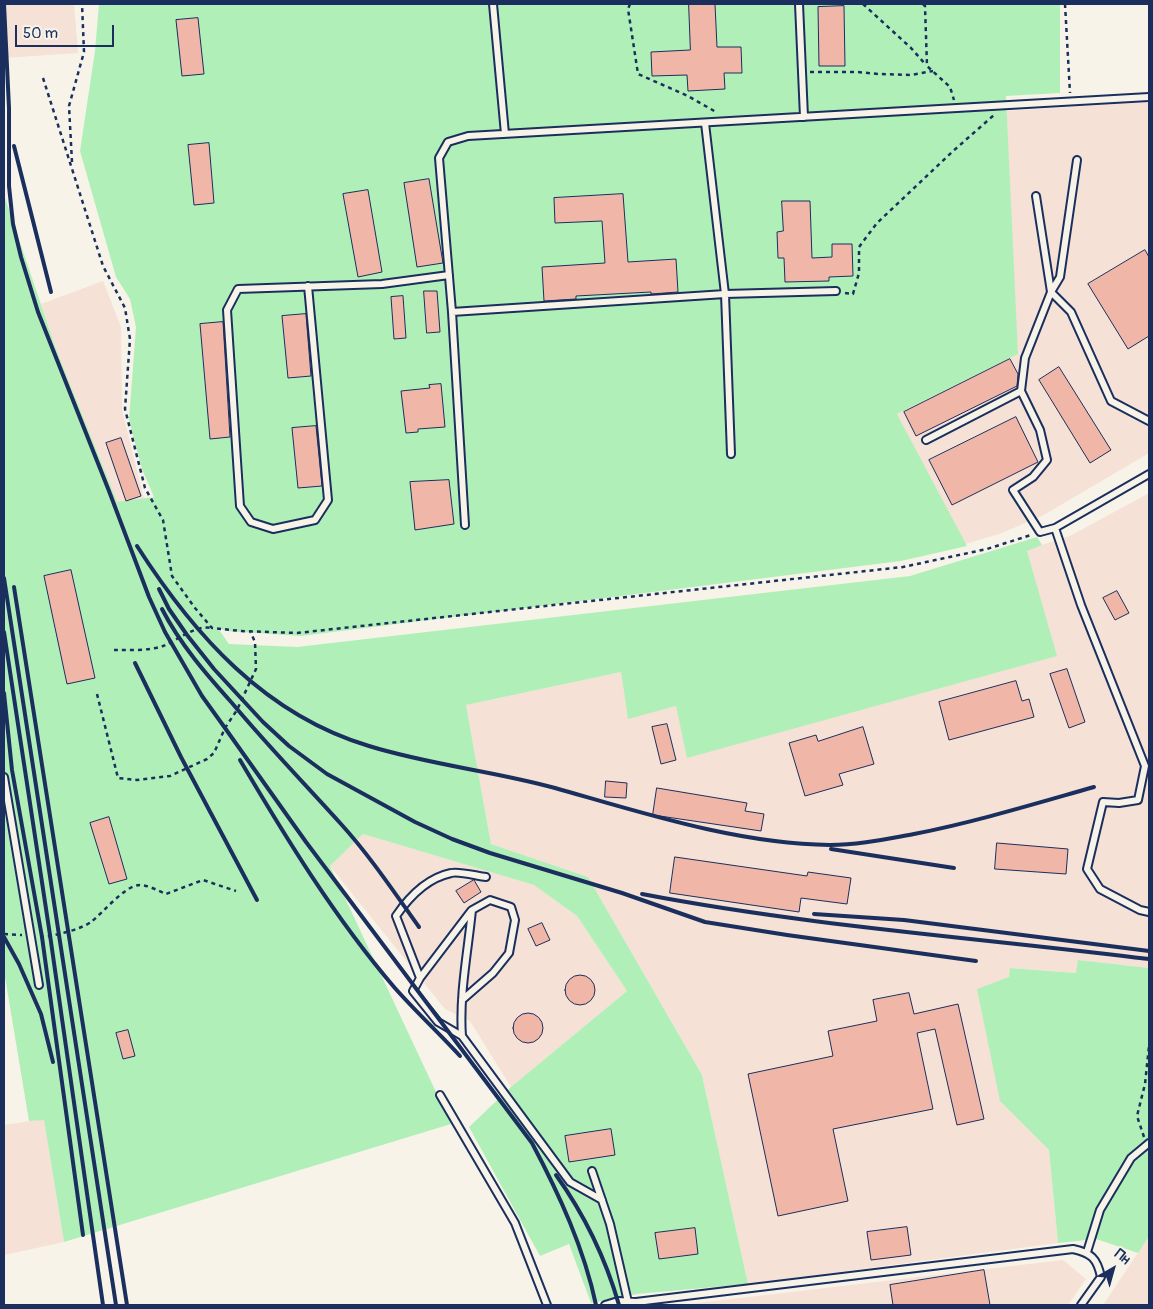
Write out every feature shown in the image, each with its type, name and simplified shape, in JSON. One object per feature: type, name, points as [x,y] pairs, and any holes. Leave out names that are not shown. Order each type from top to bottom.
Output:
[{"type":"lane","points":[[493,4],[505,134]]},
{"type":"lane","points":[[798,4],[804,117]]},
{"type":"lane","points":[[465,525],[452,312],[440,158],[448,142],[468,136],[1149,97]]},
{"type":"lane","points":[[705,123],[725,294],[731,454]]},
{"type":"lane","points":[[1077,160],[1060,277],[1052,292],[1026,358],[1021,391],[1040,430],[1047,460],[1033,477],[1013,490],[1040,532],[1054,528],[1149,474]]},
{"type":"lane","points":[[1036,196],[1052,292],[1071,312],[1111,401],[1149,421]]},
{"type":"lane","points":[[308,286],[328,500],[315,520],[273,529],[251,522],[240,506],[227,310],[238,289],[308,286],[382,284],[449,275]]},
{"type":"lane","points":[[452,312],[725,294],[836,291]]},
{"type":"lane","points":[[926,440],[1021,391]]},
{"type":"lane","points":[[1054,528],[1081,605],[1147,766],[1138,800],[1119,803],[1103,802],[1087,869],[1100,889],[1140,910],[1149,912]]},
{"type":"lane","points":[[4,777],[39,986]]},
{"type":"lane","points":[[420,978],[396,916],[408,898],[427,883],[452,872],[486,877]]},
{"type":"lane","points":[[462,1000],[493,973],[509,953],[515,920],[511,907],[490,900],[472,910],[412,991],[438,1022],[462,1036],[570,1182],[602,1200]]},
{"type":"lane","points":[[462,1036],[462,1000],[472,910]]},
{"type":"lane","points":[[440,1095],[515,1223],[546,1305]]},
{"type":"lane","points":[[1087,1252],[1100,1210],[1131,1158],[1148,1144]]},
{"type":"lane","points":[[592,1171],[610,1224],[628,1302]]},
{"type":"lane","points":[[605,1305],[618,1301],[636,1302],[1072,1249],[1087,1252],[1098,1264],[1101,1278],[1081,1305]]},
{"type":"path","points":[[72,166],[69,106],[84,52],[82,4]]},
{"type":"path","points":[[630,4],[628,9],[638,74],[688,96],[717,112]]},
{"type":"path","points":[[863,4],[950,87],[956,108]]},
{"type":"path","points":[[923,4],[925,6],[927,66]]},
{"type":"path","points":[[1066,4],[1070,102]]},
{"type":"path","points":[[802,72],[858,72],[911,75],[933,71]]},
{"type":"path","points":[[44,78],[103,266],[125,308],[130,339],[125,409],[145,488],[163,520],[172,576],[212,628]]},
{"type":"path","points":[[836,291],[854,294],[859,273],[859,247],[877,223],[952,152],[1007,105]]},
{"type":"path","points":[[114,650],[161,646],[204,627],[297,633],[903,567],[987,549],[1040,532]]},
{"type":"path","points":[[97,694],[118,778],[137,780],[170,776],[207,759],[214,753],[256,670],[256,642],[250,631]]},
{"type":"path","points":[[4,934],[30,934],[42,937],[59,934],[90,923],[131,887],[141,885],[166,894],[202,880],[236,890]]},
{"type":"path","points":[[1148,1144],[1137,1116],[1145,1084],[1149,1046]]},
{"type":"shaded area","points":[[4,4],[74,4],[78,53],[4,58]]},
{"type":"shaded area","points":[[1149,102],[1149,453],[1042,516],[999,534],[965,544],[897,414],[1018,354],[1006,185],[1007,111]]},
{"type":"shaded area","points":[[103,281],[121,327],[122,410],[144,499],[117,503],[56,349],[41,304]]},
{"type":"shaded area","points":[[1149,493],[1149,968],[1078,960],[1077,973],[1011,968],[1009,977],[1000,1101],[1049,1150],[1058,1243],[748,1284],[702,1075],[588,877],[491,844],[466,705],[621,672],[628,718],[676,706],[688,757],[1056,656],[1026,550],[1070,536]]},
{"type":"shaded area","points":[[363,834],[534,885],[577,916],[627,991],[511,1087],[470,1021],[445,1009],[330,866]]},
{"type":"shaded area","points":[[44,1119],[64,1242],[4,1255],[4,1125]]},
{"type":"shaded area","points":[[1149,1236],[1149,1305],[1103,1305]]},
{"type":"shaded area","points":[[1063,1260],[1086,1279],[1068,1305],[681,1305]]},
{"type":"green space","points":[[99,4],[1060,4],[1060,93],[1006,96],[1018,354],[897,414],[967,546],[901,561],[301,636],[226,631],[217,627],[229,644],[297,647],[910,576],[1037,537],[1042,545],[1027,551],[1057,656],[687,758],[676,706],[628,719],[621,672],[466,705],[491,844],[588,877],[702,1075],[748,1284],[637,1294],[591,1303],[569,1244],[540,1256],[469,1127],[511,1087],[627,991],[577,916],[534,885],[363,834],[330,866],[451,1124],[64,1242],[44,1120],[29,1121],[4,971],[4,195],[56,349],[117,502],[154,497],[142,469],[129,420],[136,327],[130,299],[116,277],[80,151],[95,51]]},
{"type":"green space","points":[[1078,960],[1149,968],[1149,1236],[1138,1253],[1096,1239],[1058,1243],[1049,1150],[1000,1101],[977,989],[1009,977],[1010,968],[1076,973]]},
{"type":"building","points":[[689,4],[715,4],[717,47],[741,47],[742,73],[724,73],[725,89],[688,91],[687,75],[652,76],[651,52],[690,50]]},
{"type":"building","points":[[844,6],[845,66],[819,66],[818,7]]},
{"type":"building","points":[[198,18],[204,74],[182,76],[176,20]]},
{"type":"building","points":[[209,143],[214,203],[194,205],[188,145]]},
{"type":"building","points":[[429,179],[443,263],[417,267],[404,183]]},
{"type":"building","points":[[368,190],[382,272],[358,277],[343,194]]},
{"type":"building","points":[[623,194],[628,262],[676,259],[678,292],[576,296],[576,299],[544,301],[542,267],[605,263],[602,221],[555,223],[554,198]]},
{"type":"building","points":[[782,201],[810,201],[812,258],[832,257],[832,244],[852,244],[853,276],[829,277],[829,281],[785,282],[784,258],[778,258],[777,232],[783,231]]},
{"type":"building","points":[[1145,250],[1149,257],[1149,336],[1128,349],[1088,284]]},
{"type":"building","points":[[424,291],[437,291],[440,332],[427,333]]},
{"type":"building","points":[[403,296],[406,338],[394,339],[391,297]]},
{"type":"building","points":[[306,314],[311,376],[288,378],[282,316]]},
{"type":"building","points":[[223,322],[230,437],[210,439],[200,324]]},
{"type":"building","points":[[1010,359],[1018,374],[1017,386],[916,436],[904,412]]},
{"type":"building","points":[[1059,367],[1111,450],[1090,463],[1039,380]]},
{"type":"building","points":[[441,384],[445,427],[418,429],[418,432],[406,433],[401,391],[430,388],[429,385]]},
{"type":"building","points":[[1016,417],[1038,462],[952,505],[929,460]]},
{"type":"building","points":[[316,426],[322,486],[298,488],[292,428]]},
{"type":"building","points":[[121,438],[141,496],[126,501],[106,443]]},
{"type":"building","points":[[449,480],[454,524],[415,530],[410,482]]},
{"type":"building","points":[[71,570],[95,678],[67,684],[44,576]]},
{"type":"building","points":[[1117,591],[1129,613],[1115,620],[1103,598]]},
{"type":"building","points":[[1067,669],[1085,722],[1069,728],[1050,674]]},
{"type":"building","points":[[1016,681],[1022,701],[1029,699],[1034,717],[949,740],[939,702]]},
{"type":"building","points":[[667,724],[676,760],[661,764],[652,727]]},
{"type":"building","points":[[863,727],[874,764],[839,774],[843,785],[805,796],[789,743],[816,735],[818,741]]},
{"type":"building","points":[[606,781],[627,783],[626,798],[605,797]]},
{"type":"building","points":[[657,788],[747,803],[745,811],[764,814],[761,831],[653,815]]},
{"type":"building","points":[[109,817],[127,879],[109,884],[90,823]]},
{"type":"building","points":[[997,843],[1068,849],[1066,874],[995,869]]},
{"type":"building","points":[[675,857],[807,876],[808,872],[851,878],[847,904],[801,898],[799,912],[670,893]]},
{"type":"building","points":[[474,880],[481,892],[464,903],[456,891]]},
{"type":"building","points":[[542,923],[550,940],[536,946],[528,929]]},
{"type":"building","points":[[580,975],[591,979],[595,990],[591,1001],[580,1005],[569,1001],[565,990],[569,979]]},
{"type":"building","points":[[909,993],[914,1014],[958,1004],[984,1119],[957,1125],[935,1029],[917,1033],[933,1109],[833,1129],[848,1201],[778,1216],[748,1074],[833,1056],[828,1031],[877,1021],[873,1000]]},
{"type":"building","points":[[528,1013],[539,1017],[543,1028],[539,1039],[528,1043],[517,1039],[513,1028],[517,1017]]},
{"type":"building","points":[[128,1030],[135,1056],[123,1059],[116,1033]]},
{"type":"building","points":[[611,1129],[615,1155],[569,1162],[565,1136]]},
{"type":"building","points":[[907,1227],[911,1255],[871,1260],[867,1232]]},
{"type":"building","points":[[695,1228],[698,1254],[659,1259],[655,1233]]},
{"type":"building","points":[[984,1270],[990,1305],[893,1305],[890,1285]]},
{"type":"railway","points":[[4,4],[9,108],[9,186],[13,224],[21,257],[38,312],[149,597],[165,632],[202,696],[306,842],[532,1143],[552,1182],[578,1242],[596,1305]]},
{"type":"railway","points":[[14,146],[51,292]]},
{"type":"railway","points":[[137,546],[159,579],[208,640],[235,668],[265,693],[297,714],[332,732],[392,753],[532,782],[691,826],[761,839],[830,845],[872,841],[937,829],[1094,787]]},
{"type":"railway","points":[[4,578],[116,1305]]},
{"type":"railway","points":[[14,587],[127,1305]]},
{"type":"railway","points":[[159,589],[169,609],[214,669],[263,722],[289,746],[327,774],[415,822],[452,839],[490,853],[622,893],[705,922],[976,961]]},
{"type":"railway","points":[[162,609],[185,646],[203,670],[352,836],[419,927]]},
{"type":"railway","points":[[4,632],[103,1305]]},
{"type":"railway","points":[[135,663],[181,757],[257,900]]},
{"type":"railway","points":[[4,693],[12,770],[42,937],[83,1235]]},
{"type":"railway","points":[[240,760],[293,848],[331,905],[372,961],[410,1005],[460,1056]]},
{"type":"railway","points":[[831,849],[954,868]]},
{"type":"railway","points":[[642,894],[768,915],[1149,959]]},
{"type":"railway","points":[[814,914],[904,920],[1149,951]]},
{"type":"railway","points":[[4,937],[19,964],[41,1014],[53,1062]]},
{"type":"railway","points":[[556,1175],[576,1205],[601,1254],[619,1305]]}]
